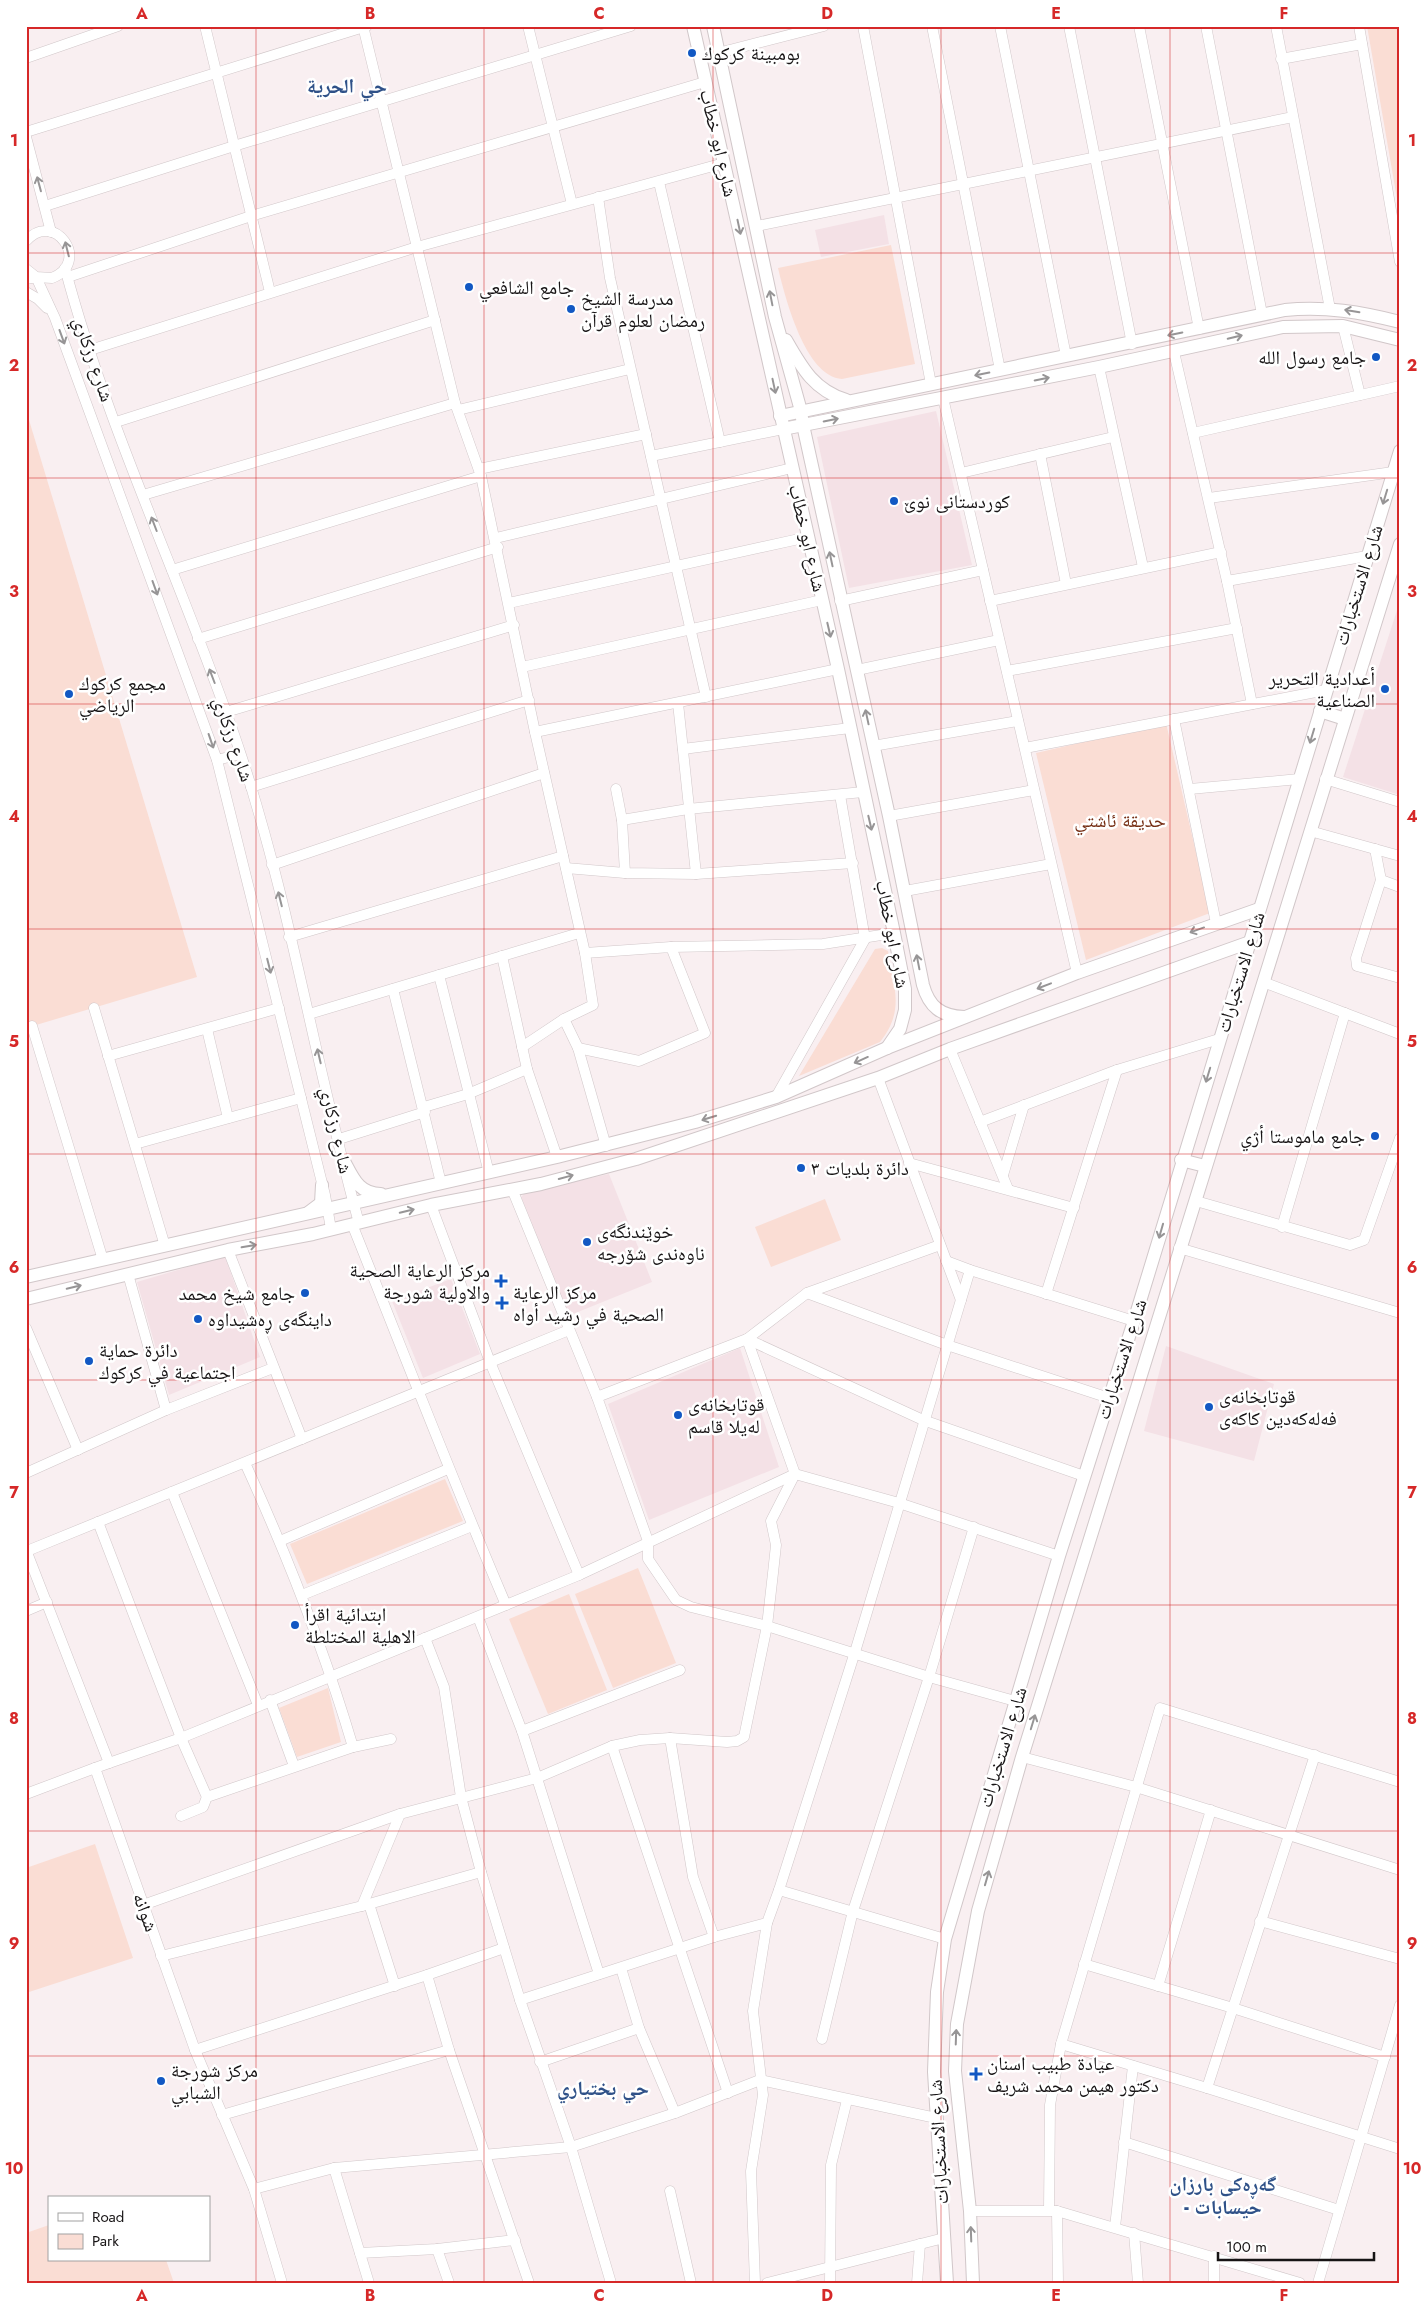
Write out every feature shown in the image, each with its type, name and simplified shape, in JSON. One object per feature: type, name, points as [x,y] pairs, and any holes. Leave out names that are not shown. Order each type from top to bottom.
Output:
[{"type":"main road","name":"شارع ابو خطاب","points":[[693,26],[838,669],[905,989],[902,1021],[896,1037],[887,1048]]},
{"type":"main road","name":"شارع ابو خطاب","points":[[713,26],[775,317],[802,411],[802,425],[874,746],[923,985],[927,998],[934,1008],[950,1015],[966,1017]]},
{"type":"main road","points":[[709,101],[727,97]]},
{"type":"main road","points":[[780,416],[848,400],[1132,344],[1262,314],[1306,308],[1330,308],[1369,314],[1400,322]]},
{"type":"main road","points":[[775,317],[792,351],[814,383],[829,395],[848,400]]},
{"type":"main road","points":[[783,430],[1099,368],[1283,327],[1342,326],[1400,340]]},
{"type":"main road","name":"شارع الاستخبارات","points":[[947,2283],[934,2072],[937,1992],[945,1939],[1059,1556],[1134,1320],[1400,451]]},
{"type":"main road","name":"شارع الاستخبارات","points":[[973,2283],[970,2211],[955,2071],[957,2024],[978,1911],[1022,1757],[1196,1201],[1205,1166],[1325,779],[1400,544]]},
{"type":"main road","points":[[1320,712],[1345,719]]},
{"type":"main road","points":[[26,1278],[606,1146],[695,1122],[776,1097],[887,1048],[966,1017],[1077,974],[1259,909]]},
{"type":"main road","points":[[26,1299],[228,1250],[310,1234],[431,1205],[541,1184],[636,1159],[878,1078],[950,1049],[1250,942]]},
{"type":"main road","points":[[905,989],[923,985]]},
{"type":"main road","points":[[1182,1160],[1205,1166]]},
{"type":"main road","points":[[344,1161],[357,1185],[363,1190],[376,1194],[396,1193]]},
{"type":"main road","points":[[305,1213],[321,1202],[322,1185]]},
{"type":"main road","points":[[379,1197],[373,1204],[373,1210],[377,1214],[386,1216]]},
{"type":"main road","points":[[305,1213],[314,1215],[318,1220],[318,1227],[310,1234]]},
{"type":"main road","points":[[934,2072],[955,2071]]},
{"type":"street","points":[[26,58],[118,26]]},
{"type":"street","points":[[204,26],[270,292]]},
{"type":"street","points":[[528,26],[572,204]]},
{"type":"street","points":[[45,206],[234,146],[631,26]]},
{"type":"street","points":[[718,54],[824,26]]},
{"type":"street","points":[[863,26],[931,384]]},
{"type":"street","points":[[932,26],[1000,370]]},
{"type":"street","points":[[1000,26],[1066,356]]},
{"type":"street","points":[[1068,26],[1132,344]]},
{"type":"street","points":[[1139,26],[1199,329]]},
{"type":"street","points":[[1206,26],[1262,314]]},
{"type":"street","points":[[1276,26],[1330,308]]},
{"type":"street","points":[[1359,26],[1400,262]]},
{"type":"street","points":[[26,132],[364,27],[456,407],[480,472],[497,542],[535,732],[585,954],[593,1004],[564,1019],[522,1047]]},
{"type":"street","points":[[1281,59],[1362,44]]},
{"type":"street","points":[[26,269],[31,278],[52,278],[252,216],[705,82]]},
{"type":"street","points":[[757,226],[1293,117]]},
{"type":"street","points":[[26,137],[51,232],[38,232],[26,239]]},
{"type":"street","points":[[90,350],[417,247],[724,163]]},
{"type":"street","points":[[659,182],[720,442]]},
{"type":"street","points":[[598,197],[610,278],[706,697]]},
{"type":"street","name":"شارع رزكاري","points":[[51,232],[63,239],[68,246],[70,256],[67,273],[90,350],[226,712],[251,787],[309,1014],[354,1202],[356,1223],[448,1469],[506,1605]]},
{"type":"street","name":"شارع رزكاري","points":[[31,278],[55,318],[217,760],[301,1098],[331,1229]]},
{"type":"street","points":[[26,292],[38,299],[55,318]]},
{"type":"street","points":[[116,422],[435,320]]},
{"type":"street","points":[[1342,326],[1360,395]]},
{"type":"street","points":[[1174,352],[1228,581],[1252,704]]},
{"type":"street","points":[[1099,368],[1143,567]]},
{"type":"street","points":[[143,495],[456,407],[630,369]]},
{"type":"street","points":[[1193,433],[1400,386]]},
{"type":"street","points":[[943,398],[1077,974]]},
{"type":"street","points":[[650,456],[783,430]]},
{"type":"street","points":[[172,570],[480,472],[646,434]]},
{"type":"street","points":[[961,473],[1113,437]]},
{"type":"street","points":[[1040,454],[1066,584]]},
{"type":"street","points":[[198,639],[497,542],[660,498],[792,468]]},
{"type":"street","points":[[1209,498],[1393,472]]},
{"type":"street","points":[[509,603],[808,537]]},
{"type":"street","points":[[990,601],[1143,567],[1221,552]]},
{"type":"street","points":[[1228,581],[1367,556]]},
{"type":"street","points":[[840,601],[983,570]]},
{"type":"street","points":[[522,667],[822,600]]},
{"type":"street","points":[[226,712],[514,625]]},
{"type":"street","points":[[1007,671],[1237,628]]},
{"type":"street","points":[[857,670],[999,640]]},
{"type":"street","points":[[535,732],[678,704],[838,669]]},
{"type":"street","points":[[1024,748],[1326,690]]},
{"type":"street","points":[[251,787],[529,700]]},
{"type":"street","points":[[678,704],[696,874]]},
{"type":"street","points":[[1174,719],[1190,789],[1216,923]]},
{"type":"street","points":[[874,746],[1018,721]]},
{"type":"street","points":[[683,749],[850,728]]},
{"type":"street","points":[[217,760],[240,754]]},
{"type":"street","points":[[272,865],[544,773]]},
{"type":"street","points":[[1190,789],[1299,779]]},
{"type":"street","points":[[1325,779],[1400,802]]},
{"type":"street","points":[[616,789],[622,820],[625,872]]},
{"type":"street","points":[[889,816],[1034,790]]},
{"type":"street","points":[[622,820],[688,809],[863,792]]},
{"type":"street","points":[[776,1097],[865,939],[840,795]]},
{"type":"street","points":[[1310,830],[1400,856]]},
{"type":"street","points":[[1376,849],[1381,880],[1356,958],[1357,966],[1400,978]]},
{"type":"street","points":[[289,937],[563,856]]},
{"type":"street","points":[[566,868],[696,874],[853,863]]},
{"type":"street","points":[[905,891],[1051,864]]},
{"type":"street","points":[[1381,880],[1400,887]]},
{"type":"street","points":[[309,1014],[579,933]]},
{"type":"street","points":[[585,954],[671,947],[823,944],[894,933]]},
{"type":"street","points":[[578,1048],[639,1061],[705,1033],[671,947]]},
{"type":"street","points":[[502,956],[527,1069],[557,1157]]},
{"type":"street","points":[[439,975],[489,1173]]},
{"type":"street","points":[[1263,982],[1400,1034]]},
{"type":"street","points":[[394,989],[441,1183]]},
{"type":"street","points":[[94,1008],[165,1246]]},
{"type":"street","points":[[108,1056],[279,1008]]},
{"type":"street","points":[[1282,1227],[1345,1014]]},
{"type":"street","points":[[564,1019],[578,1048],[606,1146]]},
{"type":"street","points":[[32,1026],[103,1260]]},
{"type":"street","points":[[207,1029],[228,1118]]},
{"type":"street","points":[[980,1122],[1117,1070],[1219,1039]]},
{"type":"street","points":[[950,1049],[1008,1189]]},
{"type":"street","points":[[339,1139],[468,1094],[527,1069]]},
{"type":"street","points":[[1046,1294],[1117,1070]]},
{"type":"street","points":[[878,1078],[961,1300]]},
{"type":"street","points":[[134,1144],[301,1098]]},
{"type":"street","points":[[1003,1175],[1024,1105]]},
{"type":"street","points":[[1196,1201],[1350,1245],[1364,1240],[1400,1138]]},
{"type":"street","points":[[909,1163],[1074,1208]]},
{"type":"street","points":[[512,1189],[597,1397],[648,1541],[648,1559],[676,1600],[691,1607],[767,1626],[855,1652],[929,1677],[1015,1701]]},
{"type":"street","points":[[431,1205],[490,1362],[579,1575]]},
{"type":"street","points":[[597,1397],[747,1339],[808,1293],[940,1245]]},
{"type":"street","points":[[1180,1248],[1400,1313]]},
{"type":"street","points":[[228,1250],[302,1439]]},
{"type":"street","points":[[946,1261],[1046,1294],[1134,1320]]},
{"type":"street","points":[[755,2283],[752,2171],[763,2095],[753,2011],[767,1923],[780,1890],[855,1652],[923,1420],[970,1270]]},
{"type":"street","points":[[128,1274],[166,1410]]},
{"type":"street","points":[[808,1293],[947,1345],[1109,1398]]},
{"type":"street","points":[[26,1328],[78,1450]]},
{"type":"street","points":[[108,1763],[27,1551],[569,1330]]},
{"type":"street","points":[[747,1339],[923,1420],[1084,1476]]},
{"type":"street","points":[[143,1905],[400,1814],[537,1778],[612,1746],[640,1740],[670,1738],[728,1742],[737,1741],[744,1737],[767,1626],[776,1545],[772,1522],[795,1474],[747,1339]]},
{"type":"street","points":[[26,1474],[166,1410],[273,1368]]},
{"type":"street","points":[[245,1462],[302,1595],[332,1676],[353,1747]]},
{"type":"street","points":[[280,1541],[448,1469]]},
{"type":"street","points":[[26,1794],[181,1738],[258,1704],[332,1676],[579,1575],[648,1541],[795,1474],[899,1503],[1059,1556]]},
{"type":"street","points":[[172,1492],[258,1704]]},
{"type":"street","points":[[98,1522],[181,1738],[207,1797],[203,1808],[181,1816]]},
{"type":"street","points":[[302,1595],[472,1526]]},
{"type":"street","points":[[822,2040],[853,1911],[929,1677],[974,1528]]},
{"type":"street","points":[[26,1611],[47,1602]]},
{"type":"street","points":[[478,1617],[522,1731],[599,1974]]},
{"type":"street","points":[[425,1638],[444,1687],[461,1797],[481,1872],[540,2062],[571,2147],[610,2283]]},
{"type":"street","points":[[522,1731],[680,1670]]},
{"type":"street","points":[[270,1700],[294,1766]]},
{"type":"street","points":[[1058,2283],[1053,2210],[1050,2105],[1061,2044],[1160,1708],[1400,1782]]},
{"type":"street","points":[[670,1738],[693,1876],[714,1937]]},
{"type":"street","points":[[207,1797],[353,1747],[391,1739]]},
{"type":"street","points":[[612,1746],[678,1949],[728,2093]]},
{"type":"street","points":[[1207,2088],[1315,1755]]},
{"type":"street","points":[[1022,1757],[1136,1787],[1400,1870]]},
{"type":"street","name":"شوانە","points":[[95,1768],[195,2050],[254,2189],[282,2283]]},
{"type":"street","points":[[1158,1986],[1211,1810]]},
{"type":"street","points":[[396,1986],[365,1905],[400,1814]]},
{"type":"street","points":[[162,1956],[365,1905],[481,1872]]},
{"type":"street","points":[[780,1890],[945,1939]]},
{"type":"street","points":[[1260,1921],[1400,1959]]},
{"type":"street","points":[[520,2000],[714,1937],[767,1923]]},
{"type":"street","points":[[195,2050],[396,1986],[504,1948]]},
{"type":"street","points":[[1084,1964],[1233,2008],[1385,2057]]},
{"type":"street","points":[[622,1968],[640,2028],[675,2113]]},
{"type":"street","points":[[428,1975],[449,2050],[487,2156],[529,2283]]},
{"type":"street","points":[[1318,2283],[1400,2004]]},
{"type":"street","points":[[540,2062],[640,2028]]},
{"type":"street","points":[[1061,2044],[1207,2088],[1400,2150]]},
{"type":"street","points":[[222,2115],[449,2050]]},
{"type":"street","points":[[1115,2227],[1133,2066]]},
{"type":"street","points":[[254,2189],[334,2168],[487,2156],[571,2147],[675,2113],[760,2080],[936,2118]]},
{"type":"street","points":[[830,2283],[831,2165],[847,2100]]},
{"type":"street","points":[[1124,2142],[1340,2210]]},
{"type":"street","points":[[334,2168],[369,2283]]},
{"type":"street","points":[[670,2191],[691,2283]]},
{"type":"street","points":[[970,2211],[1053,2210],[1214,2256],[1300,2283]]},
{"type":"street","points":[[1134,2233],[1138,2283]]},
{"type":"street","points":[[767,2283],[944,2238]]},
{"type":"street","points":[[360,2253],[437,2249],[515,2240]]},
{"type":"street","points":[[917,2283],[920,2244]]},
{"type":"street","points":[[437,2249],[449,2283]]},
{"type":"street","points":[[1214,2256],[1214,2283]]},
{"type":"shaded area","points":[[884,215],[889,244],[821,257],[815,230]]},
{"type":"shaded area","name":"کوردستانی نوێ","points":[[936,411],[972,565],[849,588],[817,437]]},
{"type":"shaded area","name":"أعدادية التحرير الصناعية","points":[[1400,601],[1400,795],[1343,777]]},
{"type":"shaded area","name":"خوێندنگەی ناوەندی شۆرجە","points":[[609,1174],[652,1282],[568,1316],[521,1197],[525,1193]]},
{"type":"shaded area","name":"داینگەی ڕەشیداوە","points":[[225,1256],[260,1357],[169,1395],[137,1282]]},
{"type":"shaded area","points":[[451,1279],[480,1354],[423,1378],[392,1301]]},
{"type":"shaded area","name":"قوتابخانەی فەلەکەدین کاکەی","points":[[1166,1346],[1274,1384],[1254,1461],[1144,1431]]},
{"type":"shaded area","points":[[740,1348],[779,1467],[649,1520],[608,1404]]},
{"type":"green space","points":[[1367,26],[1400,26],[1400,216]]},
{"type":"green space","points":[[891,245],[915,364],[842,379],[829,375],[817,365],[807,351],[792,315],[778,268]]},
{"type":"green space","name":"مجمع كركوك الرياضي","points":[[26,410],[197,977],[26,1028]]},
{"type":"green space","name":"حديقة ئاشتي","points":[[1166,723],[1210,913],[1086,960],[1036,753]]},
{"type":"green space","points":[[882,948],[888,951],[896,998],[893,1020],[888,1031],[880,1042],[799,1076],[875,949]]},
{"type":"green space","points":[[825,1199],[841,1240],[771,1267],[755,1227]]},
{"type":"green space","points":[[445,1479],[463,1521],[307,1584],[290,1544]]},
{"type":"green space","points":[[638,1568],[676,1663],[613,1688],[575,1594]]},
{"type":"green space","points":[[569,1594],[607,1690],[548,1714],[509,1619]]},
{"type":"green space","points":[[328,1688],[341,1742],[297,1757],[279,1708]]},
{"type":"green space","points":[[95,1844],[133,1958],[26,1993],[26,1868]]},
{"type":"green space","points":[[48,2225],[48,2262],[167,2262],[174,2283],[26,2283],[26,2233]]},
{"type":"place","name":"بومبينة كركوك","points":[[692,53]]},
{"type":"place","name":"جامع الشافعي","points":[[469,287]]},
{"type":"place","name":"مدرسة الشيخ رمضان لعلوم قرآن","points":[[571,309]]},
{"type":"place","name":"جامع رسول الله","points":[[1376,357]]},
{"type":"place","name":"کوردستانی نوێ","points":[[894,501]]},
{"type":"place","name":"أعدادية التحرير الصناعية","points":[[1385,689]]},
{"type":"place","name":"مجمع كركوك الرياضي","points":[[69,694]]},
{"type":"place","name":"جامع ماموستا أژي","points":[[1375,1136]]},
{"type":"place","name":"دائرة بلديات ٣","points":[[801,1168]]},
{"type":"place","name":"خوێندنگەی ناوەندی شۆرجە","points":[[587,1242]]},
{"type":"place","name":"مركز الرعاية الصحية والاولية شورجة","points":[[501,1281]]},
{"type":"place","name":"جامع شيخ محمد","points":[[305,1293]]},
{"type":"place","name":"مركز الرعاية الصحية في رشيد أواه","points":[[502,1303]]},
{"type":"place","name":"داینگەی ڕەشیداوە","points":[[198,1319]]},
{"type":"place","name":"دائرة حماية اجتماعية في كركوك","points":[[89,1361]]},
{"type":"place","name":"قوتابخانەی فەلەکەدین کاکەی","points":[[1209,1407]]},
{"type":"place","name":"قوتابخانەی لەیلا قاسم","points":[[678,1415]]},
{"type":"place","name":"ابتدائية اقرأ الاهلية المختلطة","points":[[295,1625]]},
{"type":"place","name":"عيادة طبيب اسنان دكتور هيمن محمد شريف","points":[[976,2074]]},
{"type":"place","name":"مركز شورجة الشبابي","points":[[161,2081]]},
{"type":"district","name":"حي الحرية","points":[[347,86]]},
{"type":"district","name":"حي بختياري","points":[[603,2088]]},
{"type":"district","name":"گەڕەکی بارزان - حیسابات","points":[[1223,2196]]}]
